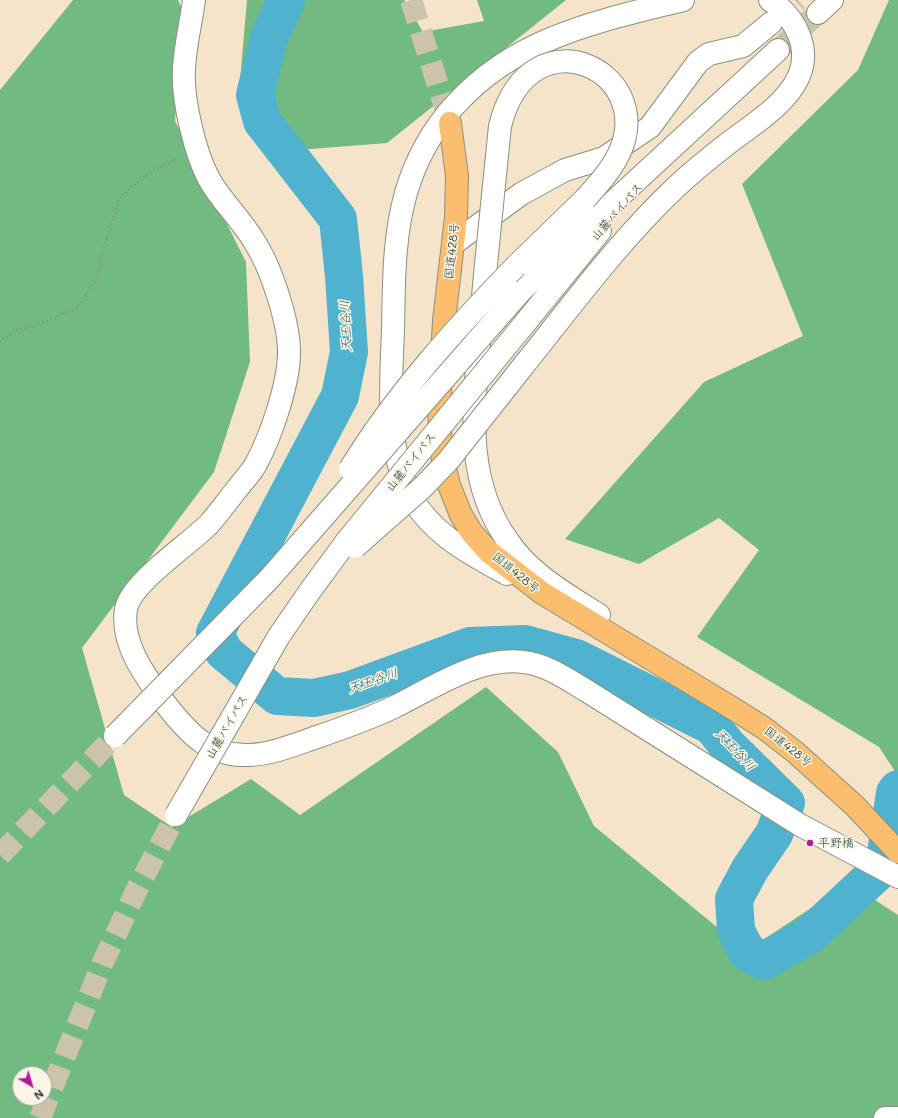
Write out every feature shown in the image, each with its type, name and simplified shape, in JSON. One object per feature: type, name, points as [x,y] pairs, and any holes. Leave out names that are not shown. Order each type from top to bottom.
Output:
[{"type":"highway","name":"国道428号","points":[[450,123],[457,176],[456,217],[444,321],[439,410],[441,450],[449,485],[461,514],[472,533],[495,557],[542,594],[764,728],[826,777],[898,852]]},
{"type":"street","points":[[194,0],[184,70],[188,111],[196,150],[210,181],[255,241],[270,274],[284,317],[289,353],[286,382],[277,412],[256,465],[209,524],[168,559],[140,586],[126,607],[127,633],[137,660],[148,681],[186,730],[205,745],[222,753],[251,755],[288,747],[351,725],[394,707],[428,688],[483,666],[509,661],[532,663],[561,676],[587,691],[800,825],[898,877]]},
{"type":"street","points":[[542,594],[462,549],[438,530],[421,511],[407,488],[398,459],[393,426],[391,390],[394,279],[400,217],[416,165],[429,141],[456,103],[490,72],[513,57],[563,33],[590,24],[683,0]]},
{"type":"street","points":[[310,591],[335,565],[423,487],[448,461],[524,365],[647,216],[681,183],[717,152],[770,111],[787,95],[798,77],[803,58],[801,40],[794,23],[782,8],[770,0]]},
{"type":"street","points":[[453,244],[521,194],[565,170],[604,158],[650,127],[698,62],[708,54],[743,46],[771,23]]},
{"type":"street","name":"山麓バイパス","points":[[115,736],[232,618],[314,528],[519,294],[584,229],[778,50]]},
{"type":"street","points":[[314,528],[385,416],[426,364],[473,310],[516,266],[585,198],[604,178],[616,160],[624,140],[627,121],[623,101],[613,84],[600,72],[584,63],[566,61],[548,63],[530,74],[515,88],[505,106],[500,126],[486,264],[473,420],[474,449],[478,474],[495,521],[508,542],[544,578],[692,675],[729,706]]},
{"type":"street","name":"山麓バイパス","points":[[176,815],[279,636],[346,542],[593,239],[685,136]]},
{"type":"street","points":[[885,1118],[898,1118]]},
{"type":"path","points":[[0,342],[15,330],[50,320],[78,307],[97,277],[105,244],[120,197],[151,171],[196,150]]},
{"type":"green space","points":[[73,0],[178,0],[182,9],[175,121],[246,262],[250,362],[214,472],[82,648],[124,795],[172,827],[251,779],[300,815],[486,687],[558,752],[594,826],[746,951],[849,883],[898,915],[898,1118],[0,1118],[0,90]]},
{"type":"green space","points":[[247,0],[404,0],[423,32],[484,21],[477,0],[566,0],[387,143],[286,151],[238,104]]},
{"type":"green space","points":[[889,0],[898,0],[898,776],[879,747],[697,637],[759,550],[719,518],[639,564],[565,539],[704,382],[803,336],[742,184],[858,70]]},
{"type":"waterway","name":"天王谷川","points":[[286,0],[269,38],[255,95],[262,121],[338,219],[344,276],[349,352],[340,396],[215,633],[224,652],[277,696],[314,698],[350,690],[470,646],[525,644],[576,658],[712,726],[727,745],[786,803],[774,834],[750,869],[734,899],[736,931],[747,952],[764,961],[811,934],[884,866],[895,793],[898,789]]},
{"type":"tunnel","points":[[411,0],[450,123]]},
{"type":"tunnel","points":[[771,23],[798,0]]},
{"type":"tunnel","points":[[778,50],[818,13]]},
{"type":"tunnel","points":[[0,855],[115,736]]},
{"type":"tunnel","points":[[40,1118],[103,962],[138,887],[176,815]]},
{"type":"place","name":"平野橋","points":[[810,843]]}]
